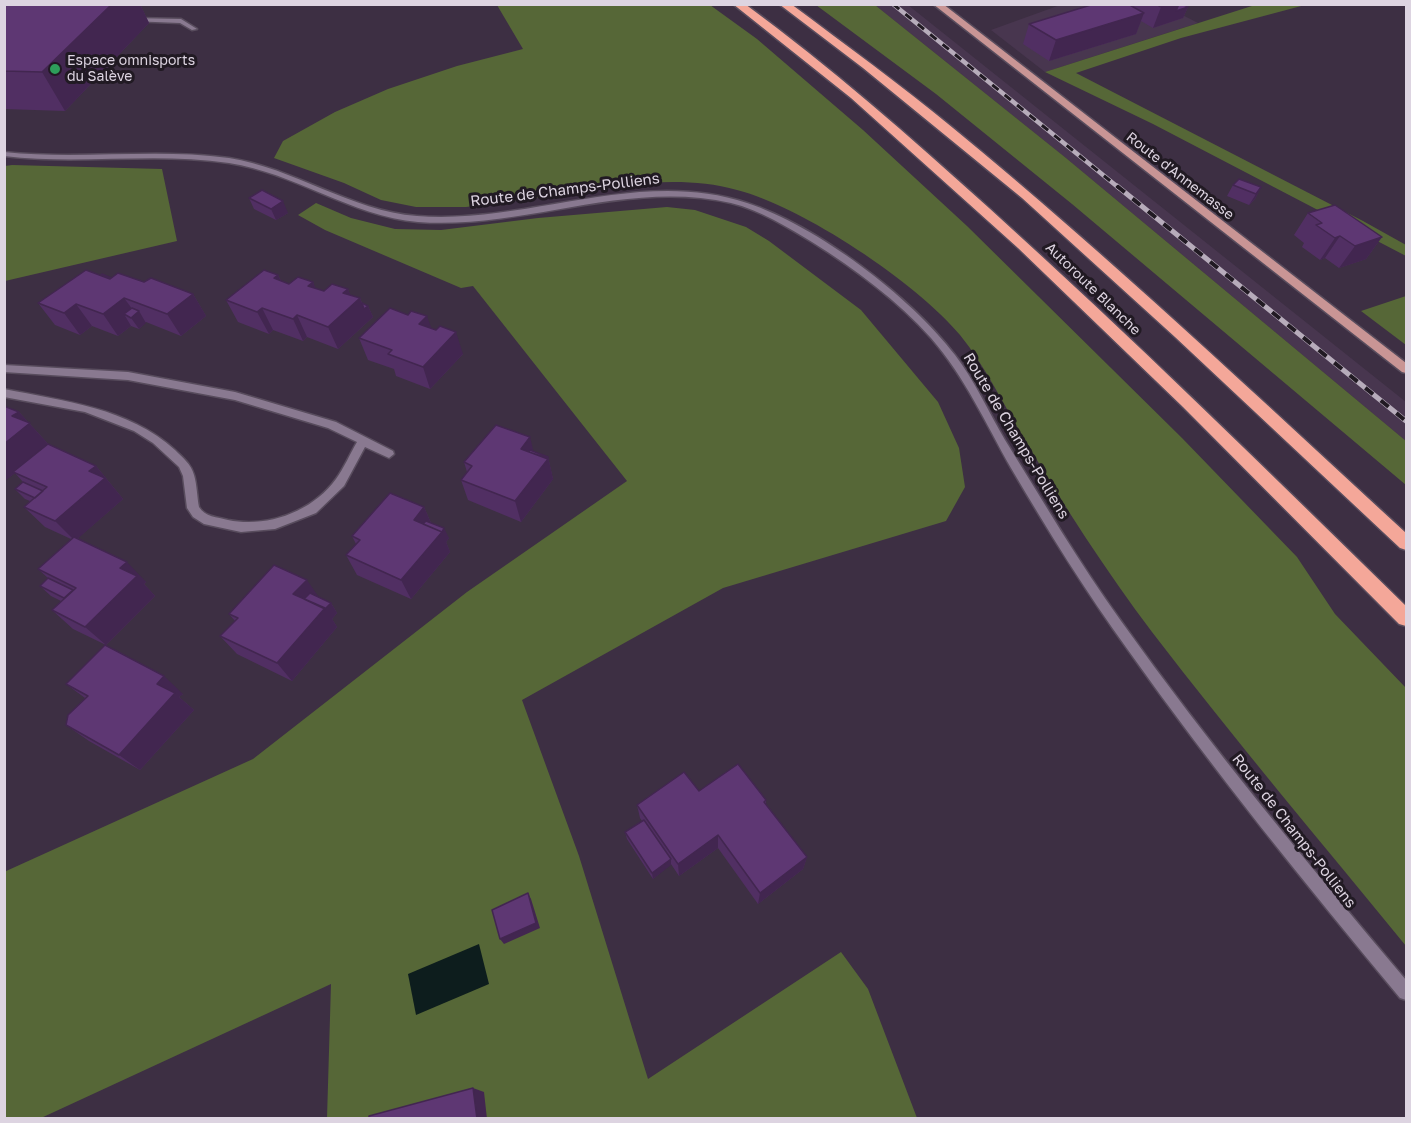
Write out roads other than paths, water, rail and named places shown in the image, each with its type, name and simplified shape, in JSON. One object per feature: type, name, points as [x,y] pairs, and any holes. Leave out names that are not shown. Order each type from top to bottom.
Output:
[{"type":"highway","name":"Autoroute Blanche","points":[[738,4],[803,52],[847,89],[1004,228],[1407,618]]},
{"type":"highway","name":"Autoroute Blanche","points":[[784,4],[835,40],[913,102],[1062,228],[1407,543]]},
{"type":"main road","name":"Route d'Annemasse","points":[[937,4],[1407,369]]},
{"type":"street","points":[[123,20],[181,21],[194,29]]},
{"type":"street","name":"Route de Champs-Polliens","points":[[4,154],[34,157],[163,157],[230,161],[286,176],[377,212],[418,219],[476,217],[649,194],[686,193],[732,201],[753,208],[803,233],[858,267],[900,302],[955,360],[1033,495],[1114,621],[1196,732],[1335,909],[1407,992]]},
{"type":"street","points":[[4,368],[93,372],[235,396],[311,417],[388,454]]},
{"type":"street","points":[[4,393],[87,409],[138,428],[158,440],[183,464],[189,476],[193,508],[197,514],[204,519],[241,527],[275,524],[312,510],[339,483],[363,441]]},
{"type":"railway","points":[[893,4],[1119,188]]},
{"type":"railway","points":[[1117,186],[1406,421]]},
{"type":"place","name":"Espace omnisports du Salève","points":[[55,69]]}]
